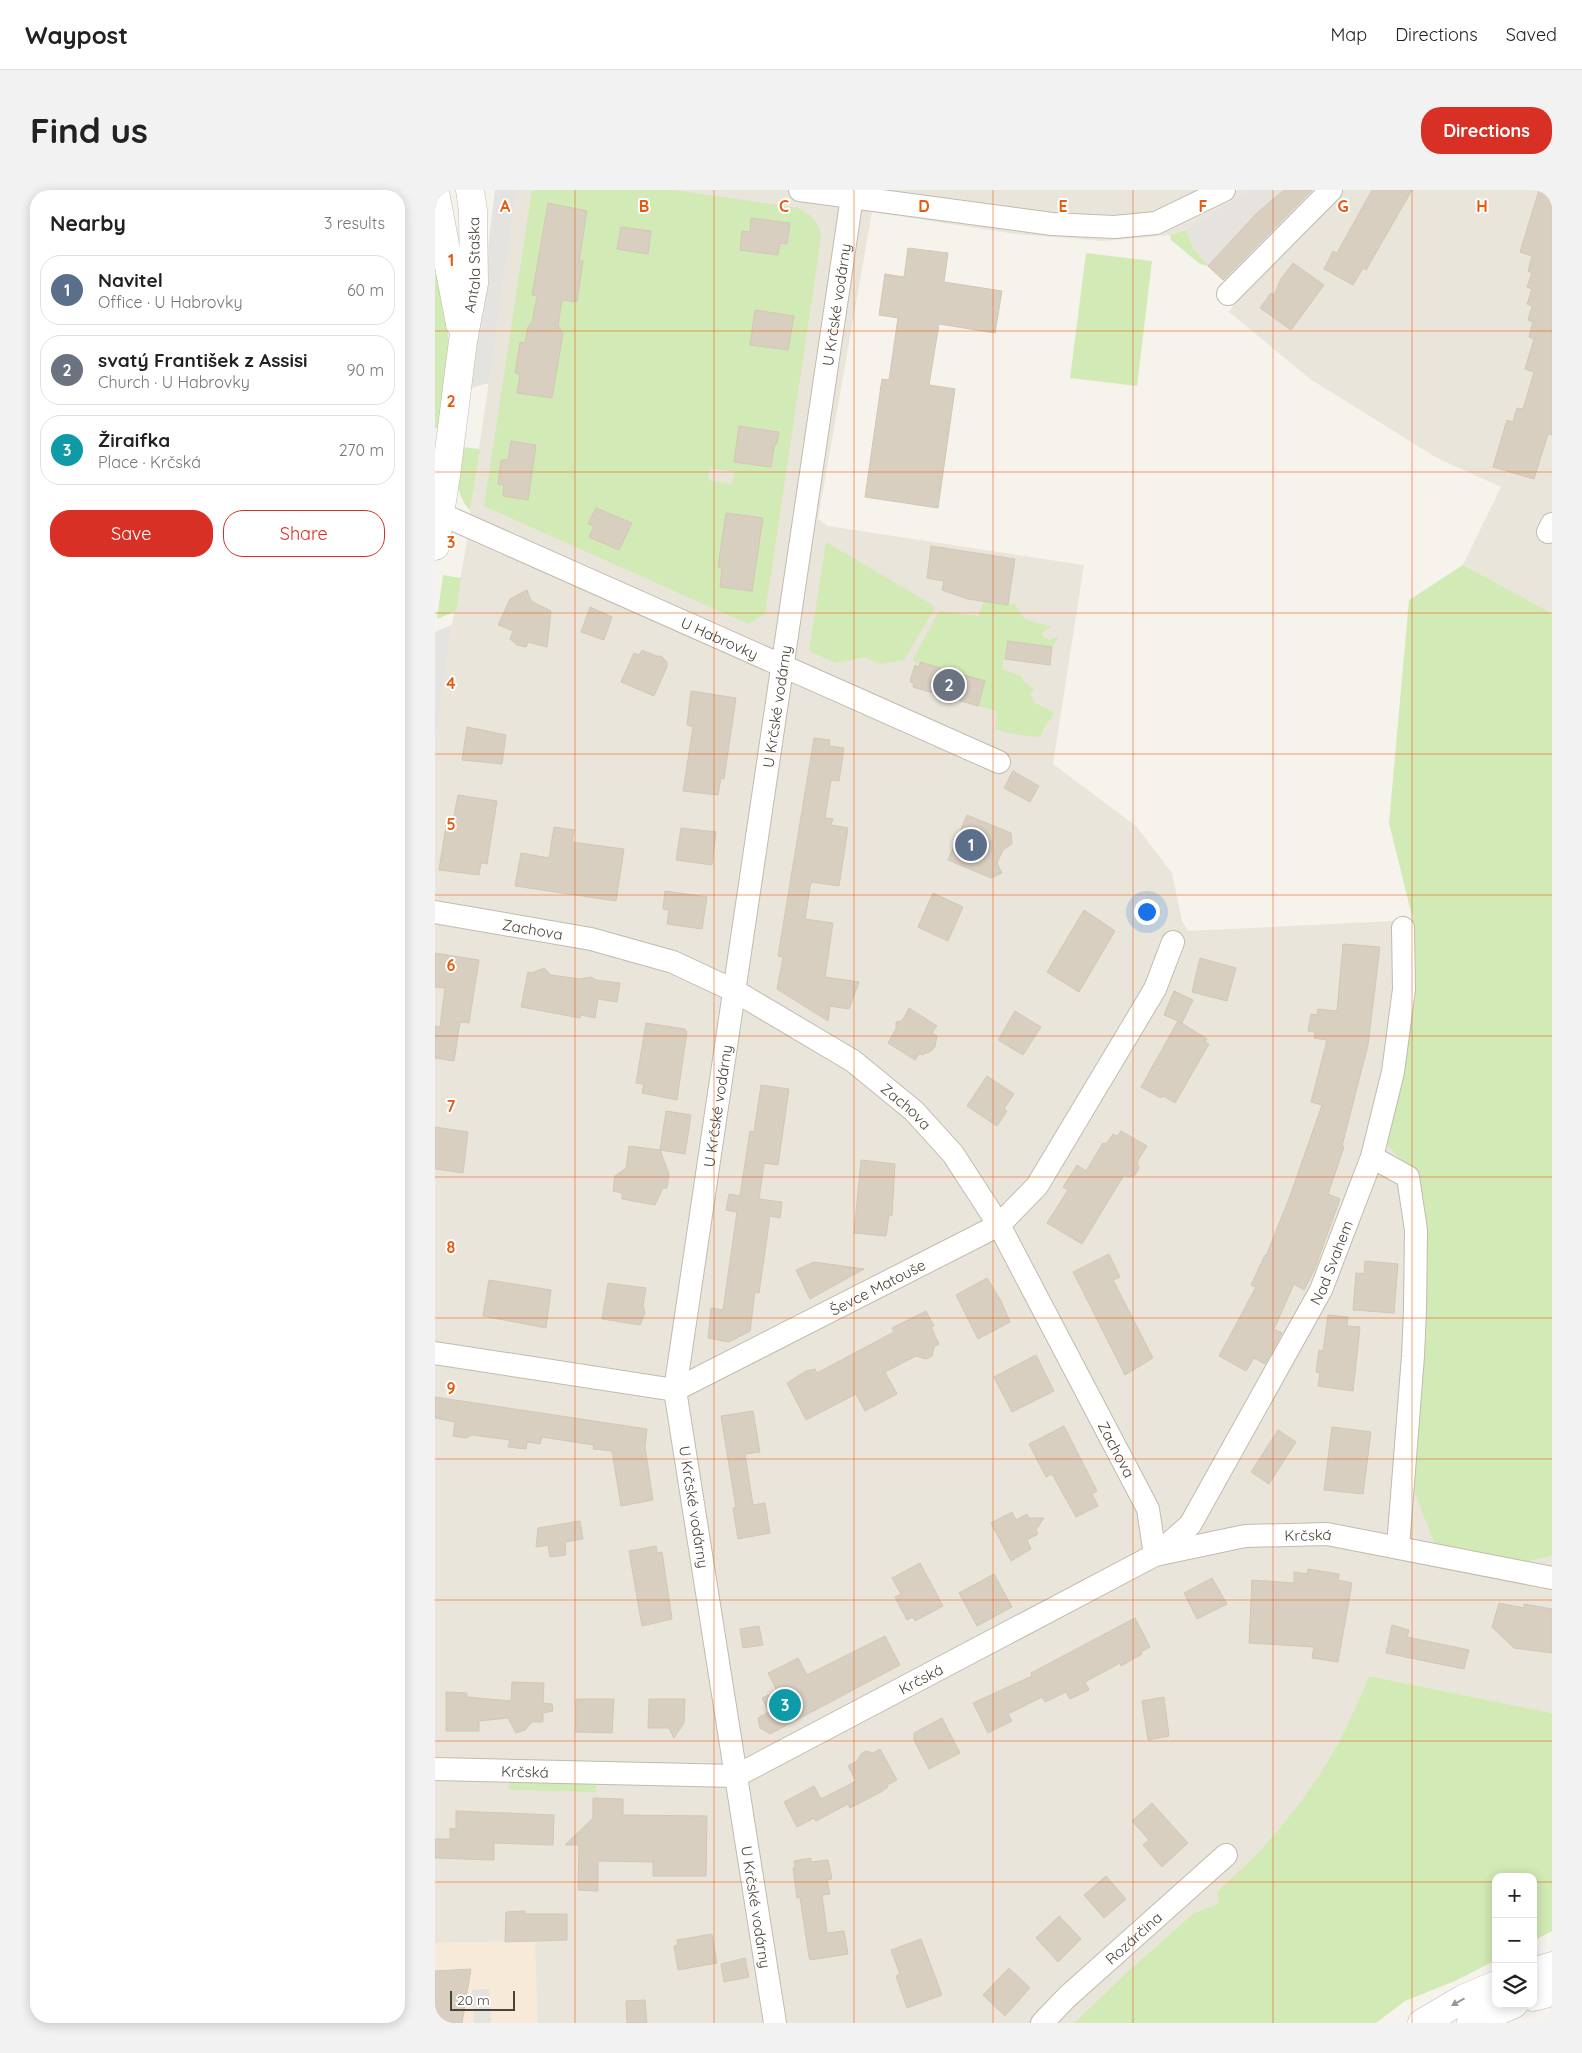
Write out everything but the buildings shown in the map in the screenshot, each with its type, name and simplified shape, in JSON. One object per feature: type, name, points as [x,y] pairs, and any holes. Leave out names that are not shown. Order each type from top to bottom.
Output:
[{"type":"street","name":"Antala Staška","points":[[435,546],[441,514],[441,474],[474,283],[473,211],[469,190]]},
{"type":"street","points":[[800,190],[853,194],[1052,224],[1114,227],[1156,223],[1196,197],[1224,190]]},
{"type":"street","points":[[1228,294],[1331,190]]},
{"type":"street","name":"Antala Staška","points":[[435,192],[463,341]]},
{"type":"street","name":"U Krčské vodárny","points":[[775,2023],[675,1390],[853,194]]},
{"type":"street","name":"U Habrovky","points":[[441,514],[999,762]]},
{"type":"street","name":"Zachova","points":[[435,912],[591,939],[673,962],[735,991],[853,1061],[913,1111],[953,1154],[999,1225],[1148,1509],[1155,1555]]},
{"type":"street","name":"Nad Svahem","points":[[1155,1555],[1190,1525],[1321,1290],[1372,1157],[1393,1072],[1404,989],[1403,928]]},
{"type":"street","name":"Ševce Matouše","points":[[675,1390],[999,1225],[1037,1186],[1155,989],[1173,942]]},
{"type":"street","points":[[1372,1157],[1408,1177],[1416,1230],[1413,1356],[1398,1547]]},
{"type":"street","points":[[435,1353],[675,1390]]},
{"type":"street","name":"Krčská","points":[[435,1769],[736,1776],[1155,1555],[1245,1536],[1327,1534],[1552,1578]]},
{"type":"street","name":"Rozárčina","points":[[1042,2023],[1067,1997],[1226,1855]]},
{"type":"street","points":[[1537,1971],[1552,1966]]},
{"type":"street","points":[[1422,2023],[1463,1999],[1492,1988]]},
{"type":"street","points":[[1537,1996],[1552,1992]]},
{"type":"street","points":[[1471,2023],[1505,2008]]},
{"type":"shaded area","points":[[495,190],[517,190],[489,383],[471,388]]},
{"type":"shaded area","points":[[517,190],[1248,190],[1186,230],[1170,235],[1103,241],[1016,234],[872,212],[818,519],[828,526],[1084,565],[1053,764],[1136,826],[1172,873],[1182,921],[1188,931],[1413,920],[1419,1180],[1515,1564],[1552,1556],[1552,1713],[1369,1676],[1353,1715],[1315,1784],[1291,1816],[1245,1867],[1219,1903],[1194,1913],[1128,1971],[1074,2023],[538,2023],[534,1941],[435,1943],[435,746],[452,625],[468,535],[470,510]]},
{"type":"shaded area","points":[[1248,190],[1342,190],[1240,296],[1208,266],[1193,247],[1186,230]]},
{"type":"shaded area","points":[[1342,190],[1552,190],[1552,615],[1550,612],[1463,565],[1501,487],[1437,458],[1310,379],[1229,312],[1240,296]]},
{"type":"shaded area","points":[[452,625],[435,746],[435,632]]},
{"type":"shaded area","points":[[535,1941],[538,2023],[435,2023],[435,1943]]},
{"type":"shaded area","points":[[489,1989],[491,2023],[474,2023],[472,1990]]},
{"type":"green space","points":[[532,190],[675,190],[798,208],[807,213],[817,223],[821,238],[765,614],[748,624],[484,506]],"holes":[[[548,204],[587,211],[582,241],[574,260],[583,262],[577,303],[532,296],[535,273],[538,274],[541,252],[539,252]],[[752,218],[790,223],[787,244],[780,243],[778,255],[740,250],[742,231],[750,232]],[[621,227],[651,231],[648,253],[617,249]],[[535,308],[560,311],[559,324],[533,320]],[[755,310],[793,316],[788,350],[750,345]],[[529,326],[553,390],[553,394],[549,398],[521,393],[521,374],[515,373],[516,363],[522,363],[524,354],[518,353],[519,343],[525,343]],[[739,426],[776,431],[776,433],[737,442]],[[511,441],[536,445],[528,500],[503,496],[504,485],[499,484],[501,460],[508,460]],[[710,468],[734,472],[732,484],[708,480]],[[596,508],[632,523],[619,550],[589,537],[594,526],[588,524]],[[726,513],[763,518],[752,591],[720,587],[722,568],[718,567]]]},
{"type":"green space","points":[[1186,230],[1193,247],[1208,266],[1200,264],[1171,240],[1170,235]]},
{"type":"green space","points":[[1086,253],[1152,261],[1137,386],[1070,378]]},
{"type":"green space","points":[[435,274],[445,314],[449,345],[448,373],[441,429],[435,428]]},
{"type":"green space","points":[[463,447],[480,449],[470,510],[461,496],[458,480]]},
{"type":"green space","points":[[826,542],[933,605],[934,610],[904,660],[879,664],[865,657],[836,663],[809,651]]},
{"type":"green space","points":[[1463,565],[1550,612],[1552,615],[1552,1556],[1515,1564],[1436,1547],[1414,1491],[1421,1357],[1419,1180],[1385,1142],[1414,988],[1413,920],[1389,823],[1409,600]]},
{"type":"green space","points":[[443,575],[461,578],[456,611],[437,619]]},
{"type":"green space","points":[[984,601],[1006,605],[1007,603],[1015,604],[1025,618],[1051,626],[1042,634],[1044,638],[1050,640],[1057,637],[1058,639],[1052,647],[1008,641],[1002,669],[1023,677],[1023,681],[1034,689],[1030,693],[1035,703],[1052,711],[1054,714],[1044,728],[1041,737],[995,729],[997,711],[978,706],[920,662],[916,663],[913,659],[939,611],[978,616]]},
{"type":"green space","points":[[1369,1676],[1552,1713],[1552,1931],[1537,1939],[1537,1873],[1492,1873],[1492,1962],[1455,1981],[1405,2001],[1376,2023],[1074,2023],[1128,1971],[1194,1913],[1219,1903],[1217,1892],[1266,1843],[1306,1794],[1324,1767],[1355,1709]]},
{"type":"green space","points":[[509,1779],[596,1782],[596,1792],[509,1790]]},
{"type":"place","name":"svatý František z Assisi","points":[[949,685]]},
{"type":"place","name":"Navitel","points":[[971,845]]},
{"type":"place","name":"Žiraifka","points":[[785,1705]]}]
